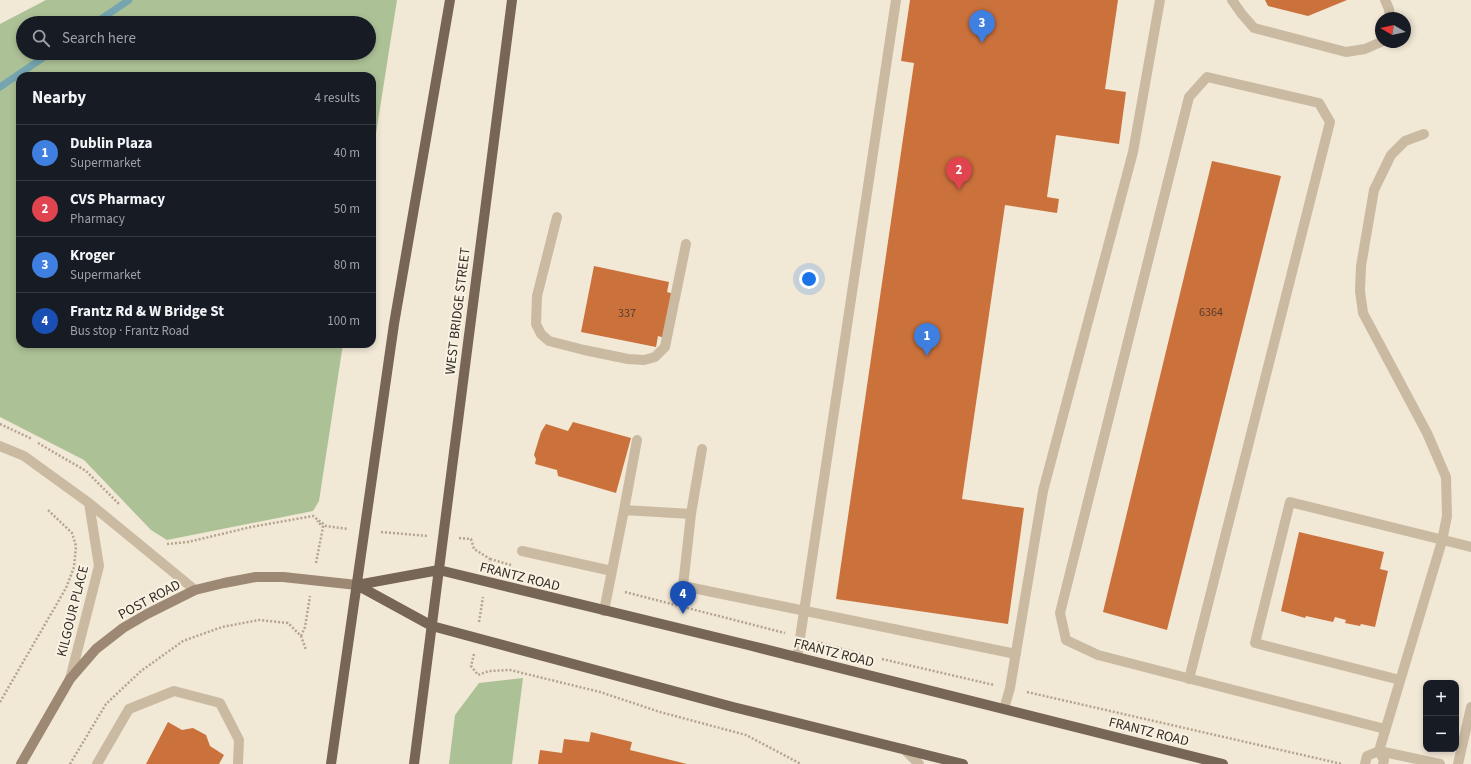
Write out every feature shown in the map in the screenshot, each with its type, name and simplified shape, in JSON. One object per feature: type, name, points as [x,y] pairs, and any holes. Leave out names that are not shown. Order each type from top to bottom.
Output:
[{"type":"main road","points":[[331,764],[394,324],[450,0]]},
{"type":"main road","name":"WEST BRIDGE STREET","points":[[414,764],[512,0]]},
{"type":"main road","points":[[357,586],[439,570]]},
{"type":"main road","name":"FRANTZ ROAD","points":[[439,570],[1223,764]]},
{"type":"main road","name":"POST ROAD","points":[[21,764],[70,679],[96,649],[123,628],[146,614],[195,590],[256,577],[283,576],[357,586]]},
{"type":"main road","points":[[357,586],[432,626],[732,707],[963,764]]},
{"type":"street","points":[[797,658],[896,0]]},
{"type":"street","points":[[1004,709],[1010,688],[1043,491],[1133,152],[1160,0]]},
{"type":"street","points":[[1232,0],[1254,28],[1346,52],[1365,49],[1375,45]]},
{"type":"street","points":[[1385,0],[1389,12]]},
{"type":"street","points":[[1189,679],[1330,122],[1319,103],[1207,77],[1189,97],[1060,613],[1066,640],[1098,655],[1189,679],[1385,729]]},
{"type":"street","points":[[1383,764],[1384,760],[1379,751],[1442,541],[1447,516],[1446,477],[1427,433],[1363,313],[1360,291],[1361,266],[1374,190],[1391,155],[1405,141],[1424,134]]},
{"type":"street","points":[[557,217],[537,296],[536,324],[541,334],[549,341],[584,350],[628,359],[644,360],[655,357],[665,347],[686,244]]},
{"type":"street","points":[[604,610],[637,440]]},
{"type":"street","points":[[0,446],[24,456],[89,503],[195,590]]},
{"type":"street","points":[[702,449],[691,514],[683,586],[1016,654]]},
{"type":"street","points":[[1400,680],[1255,643],[1290,502],[1442,541],[1468,545]]},
{"type":"street","name":"KILGOUR PLACE","points":[[70,679],[99,566],[89,503]]},
{"type":"street","points":[[624,510],[691,514]]},
{"type":"street","points":[[522,551],[612,571]]},
{"type":"street","points":[[97,764],[129,709],[174,691],[220,703],[239,740],[238,764]]},
{"type":"street","points":[[1458,764],[1471,707]]},
{"type":"street","points":[[904,749],[919,764]]},
{"type":"street","points":[[1365,764],[1367,756],[1379,751],[1440,764]]},
{"type":"path","points":[[0,702],[66,588],[74,567],[76,546],[72,533],[48,510]]},
{"type":"path","points":[[300,636],[305,627],[323,527],[313,516]]},
{"type":"path","points":[[162,545],[188,542],[251,527],[313,516],[326,526],[471,539],[474,549],[490,559],[518,566]]},
{"type":"path","points":[[490,559],[472,666],[478,675],[490,671],[510,670],[600,692],[660,712],[746,734],[801,764]]},
{"type":"path","points":[[608,588],[655,598],[868,656]]},
{"type":"path","points":[[70,764],[106,704],[141,671],[183,641],[222,627],[259,620],[288,623],[300,636],[306,650]]},
{"type":"path","points":[[876,658],[1342,764]]},
{"type":"green space","points":[[46,0],[397,0],[376,134],[376,72],[16,72],[16,348],[342,348],[319,501],[313,511],[167,540],[151,530],[84,460],[0,417],[0,24]]},
{"type":"green space","points":[[523,678],[512,764],[449,764],[455,715],[479,683]]},
{"type":"building","points":[[910,0],[1118,0],[1105,89],[1126,92],[1119,144],[1056,135],[1047,197],[1059,199],[1057,213],[1005,205],[962,499],[1024,508],[1008,624],[836,599],[914,63],[901,61]]},
{"type":"building","points":[[1265,0],[1347,0],[1308,16],[1268,6]]},
{"type":"building","points":[[1212,161],[1281,176],[1167,630],[1103,612]]},
{"type":"building","points":[[594,266],[669,282],[667,292],[674,294],[665,338],[658,336],[656,347],[581,332]]},
{"type":"building","points":[[573,422],[631,438],[616,493],[558,476],[557,470],[535,464],[536,459],[534,455],[541,432],[546,424],[568,431]]},
{"type":"building","points":[[1299,532],[1384,552],[1380,569],[1388,571],[1375,627],[1345,623],[1346,620],[1335,617],[1333,622],[1306,616],[1305,618],[1281,611]]},
{"type":"building","points":[[168,722],[182,730],[193,728],[206,735],[210,746],[224,755],[219,764],[146,764]]},
{"type":"building","points":[[591,732],[632,742],[630,750],[687,764],[538,764],[540,750],[562,753],[564,739],[589,742]]},
{"type":"waterway","points":[[105,16],[129,0]]},
{"type":"waterway","points":[[22,72],[40,60]]},
{"type":"waterway","points":[[0,87],[16,76]]},
{"type":"place","name":"Kroger","points":[[982,43]]},
{"type":"place","name":"CVS Pharmacy","points":[[959,190]]},
{"type":"place","name":"Dublin Plaza","points":[[927,356]]},
{"type":"place","name":"Frantz Rd & W Bridge St","points":[[683,614]]}]
